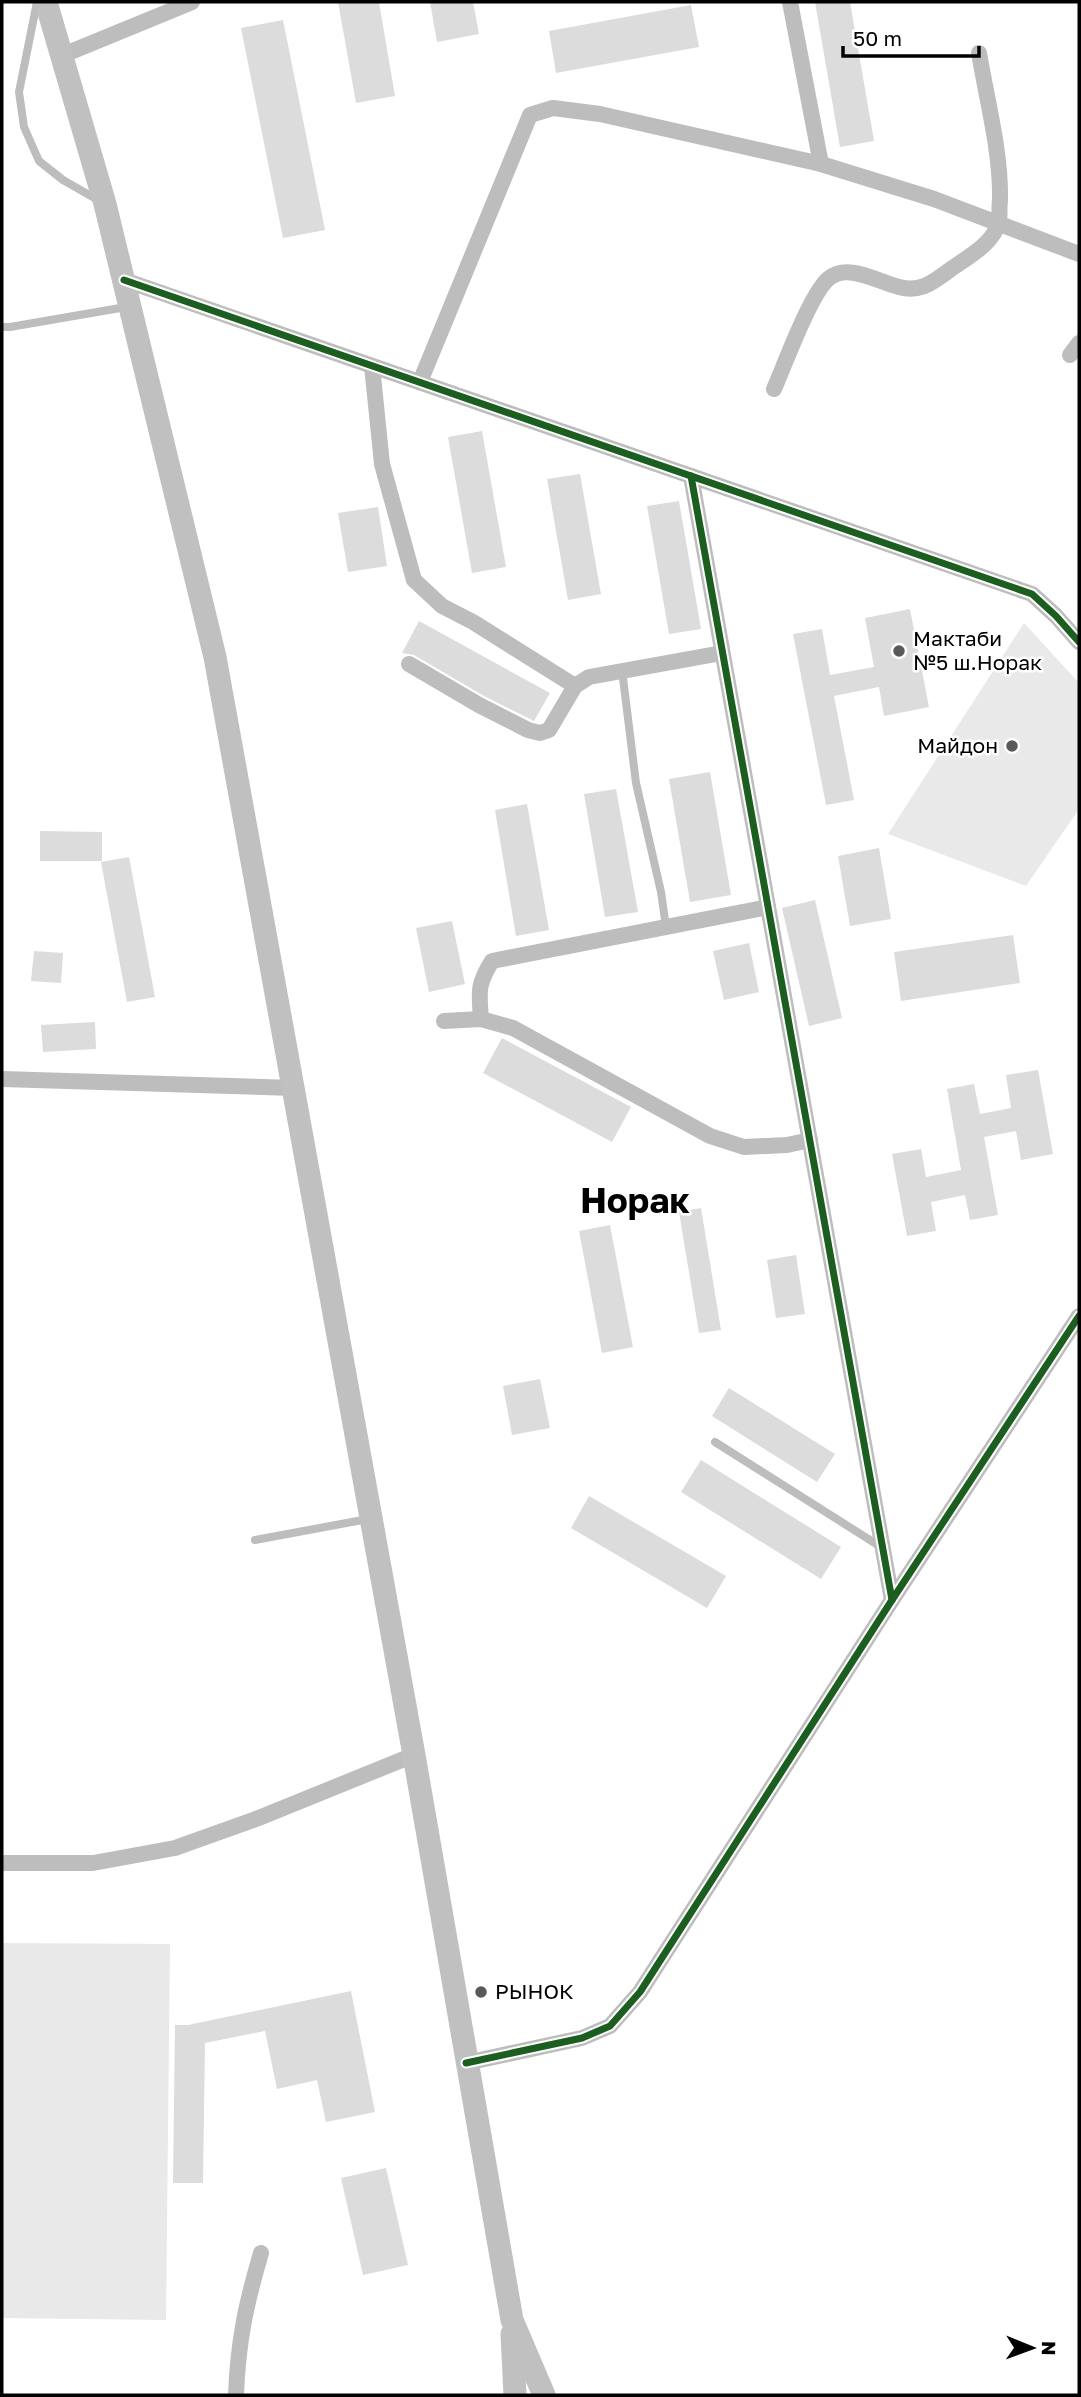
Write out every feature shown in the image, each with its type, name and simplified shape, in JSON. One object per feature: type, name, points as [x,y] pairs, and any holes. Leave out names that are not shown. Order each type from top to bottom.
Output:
[{"type":"main road","points":[[46,2],[105,204],[215,657],[414,1755],[512,2320],[515,2395]]},
{"type":"main road","points":[[512,2320],[544,2395]]},
{"type":"street","points":[[63,55],[191,2]]},
{"type":"street","points":[[790,2],[821,164]]},
{"type":"street","points":[[774,389],[816,296],[829,279],[842,272],[862,275],[900,288],[914,290],[929,286],[980,248],[999,222],[1000,186],[979,53]]},
{"type":"street","points":[[420,382],[530,115],[553,108],[600,114],[821,164],[934,199],[1079,254]]},
{"type":"street","points":[[124,280],[1032,594],[1079,642]]},
{"type":"street","points":[[372,366],[382,464],[414,580],[442,606],[473,622],[575,686]]},
{"type":"street","points":[[691,476],[892,1600]]},
{"type":"street","points":[[409,664],[479,705],[528,730],[540,733],[549,730],[575,686],[589,677],[722,653]]},
{"type":"street","points":[[481,1019],[481,978],[492,961],[768,907]]},
{"type":"street","points":[[444,1021],[481,1019],[513,1028],[710,1136],[744,1147],[787,1145],[810,1140]]},
{"type":"street","points":[[2,1079],[294,1088]]},
{"type":"street","points":[[466,2063],[582,2038],[610,2026],[640,1992],[892,1600],[1079,1316]]},
{"type":"street","points":[[2,1863],[93,1863],[175,1848],[256,1819],[414,1755]]},
{"type":"street","points":[[236,2395],[237,2357],[244,2310],[261,2253]]},
{"type":"lane","points":[[37,2],[19,92],[24,128],[39,160],[63,180],[105,204]]},
{"type":"lane","points":[[2,327],[130,306]]},
{"type":"lane","points":[[622,670],[636,783],[661,892],[666,927]]},
{"type":"lane","points":[[715,1442],[883,1549]]},
{"type":"lane","points":[[255,1540],[371,1519]]},
{"type":"shaded area","name":"Майдон","points":[[1024,623],[1079,683],[1079,809],[1026,886],[888,834]]},
{"type":"shaded area","points":[[2,1943],[170,1944],[166,2320],[2,2318]]},
{"type":"building","points":[[338,2],[379,2],[395,96],[356,103]]},
{"type":"building","points":[[430,2],[473,2],[479,34],[437,42]]},
{"type":"building","points":[[815,2],[850,2],[874,141],[840,147]]},
{"type":"building","points":[[691,5],[699,47],[556,73],[549,31]]},
{"type":"building","points":[[283,20],[325,230],[283,238],[241,28]]},
{"type":"building","points":[[482,431],[506,567],[472,573],[448,437]]},
{"type":"building","points":[[580,474],[601,594],[568,600],[547,479]]},
{"type":"building","points":[[679,501],[701,629],[669,634],[647,506]]},
{"type":"building","points":[[378,507],[387,566],[348,572],[338,513]]},
{"type":"building","points":[[910,609],[929,707],[884,716],[879,687],[834,696],[854,800],[826,805],[793,634],[822,629],[830,675],[874,667],[865,618]]},
{"type":"building","points":[[419,621],[550,693],[534,721],[484,696],[414,655],[402,653]]},
{"type":"building","points":[[710,772],[731,895],[690,902],[669,779]]},
{"type":"building","points":[[616,789],[638,912],[605,917],[584,794]]},
{"type":"building","points":[[527,804],[549,930],[516,936],[495,810]]},
{"type":"building","points":[[40,831],[102,832],[102,861],[40,861]]},
{"type":"building","points":[[879,848],[891,919],[850,926],[838,856]]},
{"type":"building","points":[[129,857],[155,997],[127,1002],[101,862]]},
{"type":"building","points":[[815,900],[842,1018],[809,1026],[782,908]]},
{"type":"building","points":[[452,921],[465,984],[429,992],[416,928]]},
{"type":"building","points":[[1013,935],[1020,983],[901,1001],[894,952]]},
{"type":"building","points":[[749,943],[759,992],[724,1000],[713,951]]},
{"type":"building","points":[[34,951],[63,953],[61,983],[31,981]]},
{"type":"building","points":[[95,1022],[96,1049],[43,1052],[41,1025]]},
{"type":"building","points":[[502,1038],[631,1107],[612,1142],[483,1073]]},
{"type":"building","points":[[1038,1070],[1053,1154],[1021,1160],[1016,1131],[984,1137],[998,1215],[970,1220],[965,1195],[931,1202],[936,1231],[907,1236],[892,1154],[921,1149],[926,1177],[961,1170],[947,1089],[974,1084],[980,1114],[1011,1108],[1006,1075]]},
{"type":"building","points":[[701,1208],[721,1330],[699,1333],[679,1212]]},
{"type":"building","points":[[610,1225],[633,1347],[602,1353],[579,1231]]},
{"type":"building","points":[[796,1255],[805,1314],[776,1318],[767,1260]]},
{"type":"building","points":[[540,1379],[550,1428],[512,1435],[503,1386]]},
{"type":"building","points":[[729,1388],[835,1454],[817,1482],[712,1416]]},
{"type":"building","points":[[701,1460],[841,1547],[821,1579],[681,1492]]},
{"type":"building","points":[[589,1496],[726,1576],[707,1608],[571,1528]]},
{"type":"building","points":[[351,1991],[375,2112],[326,2122],[317,2080],[277,2089],[265,2031],[205,2043],[203,2183],[173,2183],[175,2025],[188,2025]]},
{"type":"building","points":[[386,2168],[408,2265],[363,2275],[341,2178]]},
{"type":"cycle path","points":[[124,280],[1032,594],[1079,642]]},
{"type":"cycle path","points":[[691,476],[892,1600]]},
{"type":"cycle path","points":[[466,2063],[582,2038],[610,2026],[640,1992],[892,1600],[1079,1316]]},
{"type":"place","name":"Мактаби №5 ш.Норак","points":[[899,651]]},
{"type":"place","name":"Майдон","points":[[1012,746]]},
{"type":"place","name":"РЫНОК","points":[[481,1992]]},
{"type":"district","name":"Норак","points":[[635,1201]]}]
